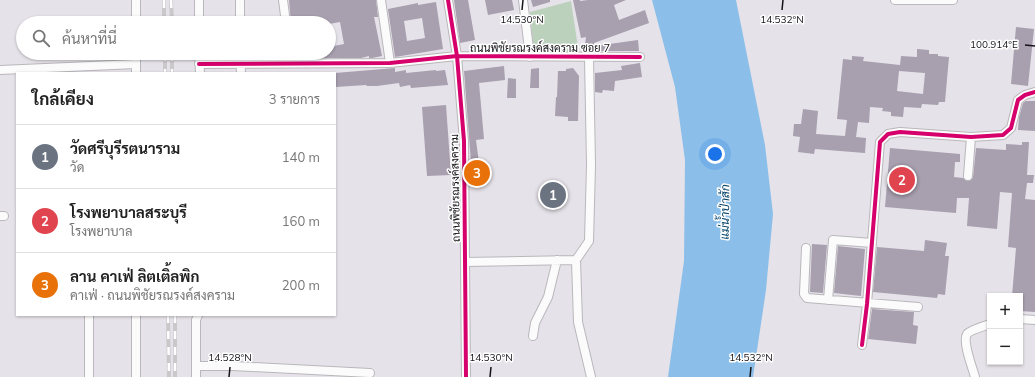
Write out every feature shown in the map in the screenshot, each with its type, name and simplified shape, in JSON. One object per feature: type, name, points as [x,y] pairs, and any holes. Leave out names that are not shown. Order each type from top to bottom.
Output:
[{"type":"street","points":[[136,0],[136,16]]},
{"type":"street","points":[[199,0],[199,16]]},
{"type":"street","points":[[240,0],[240,16]]},
{"type":"street","points":[[284,0],[285,16]]},
{"type":"street","points":[[381,0],[390,63]]},
{"type":"street","name":"ถนนพิชัยรณรงค์สงคราม","points":[[448,0],[457,56],[464,141],[466,377]]},
{"type":"street","points":[[523,0],[530,58]]},
{"type":"street","points":[[895,0],[953,0]]},
{"type":"street","name":"ถนนพิชัยรณรงค์สงคราม ซอย 7","points":[[200,64],[390,63],[457,56],[530,58],[640,57]]},
{"type":"street","points":[[589,57],[591,165],[589,241],[576,260],[578,322],[590,377]]},
{"type":"street","points":[[136,60],[136,72]]},
{"type":"street","points":[[200,60],[200,72]]},
{"type":"street","points":[[240,72],[241,60]]},
{"type":"street","points":[[0,70],[86,70],[136,64]]},
{"type":"street","points":[[862,344],[867,304],[880,142],[888,134],[900,132],[972,137],[1003,135],[1011,128],[1018,100],[1025,95],[1035,92]]},
{"type":"street","points":[[968,176],[972,137]]},
{"type":"street","points":[[828,300],[833,240],[872,243]]},
{"type":"street","points":[[806,248],[804,294],[807,298],[918,307]]},
{"type":"street","points":[[533,336],[535,323],[548,297],[557,260]]},
{"type":"street","points":[[465,262],[576,260]]},
{"type":"street","points":[[89,316],[89,377]]},
{"type":"street","points":[[136,316],[136,377]]},
{"type":"street","points":[[196,377],[196,320],[198,316]]},
{"type":"street","points":[[1023,319],[1035,320]]},
{"type":"street","points":[[975,377],[967,350],[966,338],[967,334],[970,332],[987,325]]},
{"type":"street","points":[[196,366],[240,366],[370,373]]},
{"type":"green space","points":[[571,1],[579,54],[534,53],[530,12]]},
{"type":"water","name":"แม่น้ำป่าสัก","points":[[652,0],[736,0],[765,145],[773,214],[766,290],[753,377],[668,377],[684,261],[685,160],[675,87]]},
{"type":"building","points":[[289,0],[376,0],[378,17],[374,17],[382,56],[372,58],[369,58],[369,56],[361,58],[336,58],[336,46],[344,44],[340,22],[336,23],[336,16],[290,16]]},
{"type":"building","points":[[454,0],[468,0],[475,40],[460,43]]},
{"type":"building","points":[[485,0],[512,0],[514,10],[488,15]]},
{"type":"building","points":[[531,0],[550,0],[550,2],[533,7]]},
{"type":"building","points":[[573,0],[626,0],[614,5],[619,20],[645,10],[649,23],[594,43],[595,46],[638,40],[639,51],[584,51],[586,37],[581,38]]},
{"type":"building","points":[[436,2],[443,49],[395,57],[388,9],[418,3],[418,5]],"holes":[[[422,18],[425,38],[407,41],[404,21]]]},
{"type":"building","points":[[1016,27],[1034,29],[1028,86],[1011,84]]},
{"type":"building","points":[[917,49],[929,50],[929,54],[938,54],[938,56],[949,57],[945,102],[939,102],[938,105],[922,104],[921,108],[904,107],[903,117],[891,116],[891,112],[882,111],[883,108],[870,107],[869,123],[858,122],[856,137],[866,138],[865,153],[815,149],[814,154],[798,152],[800,137],[793,136],[794,124],[801,124],[803,109],[818,111],[816,134],[845,136],[847,120],[837,119],[843,59],[852,60],[852,56],[864,57],[863,61],[900,65],[901,56],[917,57]],"holes":[[[899,71],[925,73],[923,94],[897,91]]]},
{"type":"building","points":[[640,63],[642,77],[615,81],[614,91],[603,90],[602,93],[595,92],[595,73],[622,70],[621,66]]},
{"type":"building","points":[[504,66],[505,80],[479,83],[484,139],[476,140],[479,163],[487,164],[488,182],[470,182],[471,163],[464,71]]},
{"type":"building","points":[[395,68],[395,72],[406,70],[406,73],[445,70],[448,85],[411,88],[410,85],[400,87],[399,83],[377,86],[366,85],[336,87],[336,73]]},
{"type":"building","points":[[539,68],[539,88],[530,88],[531,69]]},
{"type":"building","points":[[573,68],[579,76],[578,121],[568,121],[568,117],[555,116],[558,71],[566,71],[566,69]]},
{"type":"building","points":[[508,78],[516,79],[516,98],[507,98]]},
{"type":"building","points":[[1026,101],[1035,101],[1035,131],[1018,130],[1019,117],[1023,103]]},
{"type":"building","points":[[446,105],[451,175],[427,176],[422,107]]},
{"type":"building","points":[[1022,142],[1029,142],[1027,175],[1034,175],[1033,183],[1027,183],[1025,199],[1035,200],[1035,312],[1023,311],[1023,293],[1012,293],[1016,248],[1008,247],[1012,193],[1000,192],[997,229],[967,226],[969,198],[957,198],[956,213],[885,207],[890,148],[960,154],[960,162],[955,162],[954,177],[963,178],[968,181],[973,177],[976,148],[1006,150],[1006,144],[1022,145]]},
{"type":"building","points":[[925,240],[947,243],[945,256],[949,256],[945,295],[938,294],[937,298],[873,292],[877,247],[924,251]]},
{"type":"building","points":[[812,244],[827,245],[823,293],[810,292]]},
{"type":"building","points":[[838,246],[865,249],[861,296],[834,293]]},
{"type":"building","points":[[872,309],[914,312],[913,325],[918,326],[916,344],[868,339]]},
{"type":"railway","points":[[164,0],[164,16]]},
{"type":"railway","points":[[171,0],[172,16]]},
{"type":"railway","points":[[165,60],[165,72]]},
{"type":"railway","points":[[172,60],[172,72]]},
{"type":"railway","points":[[168,316],[169,377]]},
{"type":"railway","points":[[175,316],[175,377]]},
{"type":"cycle path","points":[[448,0],[457,56],[464,141],[466,377]]},
{"type":"cycle path","points":[[199,64],[390,63],[457,56],[640,57]]},
{"type":"cycle path","points":[[862,345],[867,304],[880,142],[888,134],[900,132],[971,137],[1003,135],[1011,128],[1018,100],[1025,95],[1035,92]]},
{"type":"place","name":"ลาน คาเฟ่ ลิตเติ้ลพิก","points":[[477,173]]},
{"type":"place","name":"โรงพยาบาลสระบุรี","points":[[902,180]]},
{"type":"place","name":"วัดศรีบุรีรตนาราม","points":[[553,195]]}]
